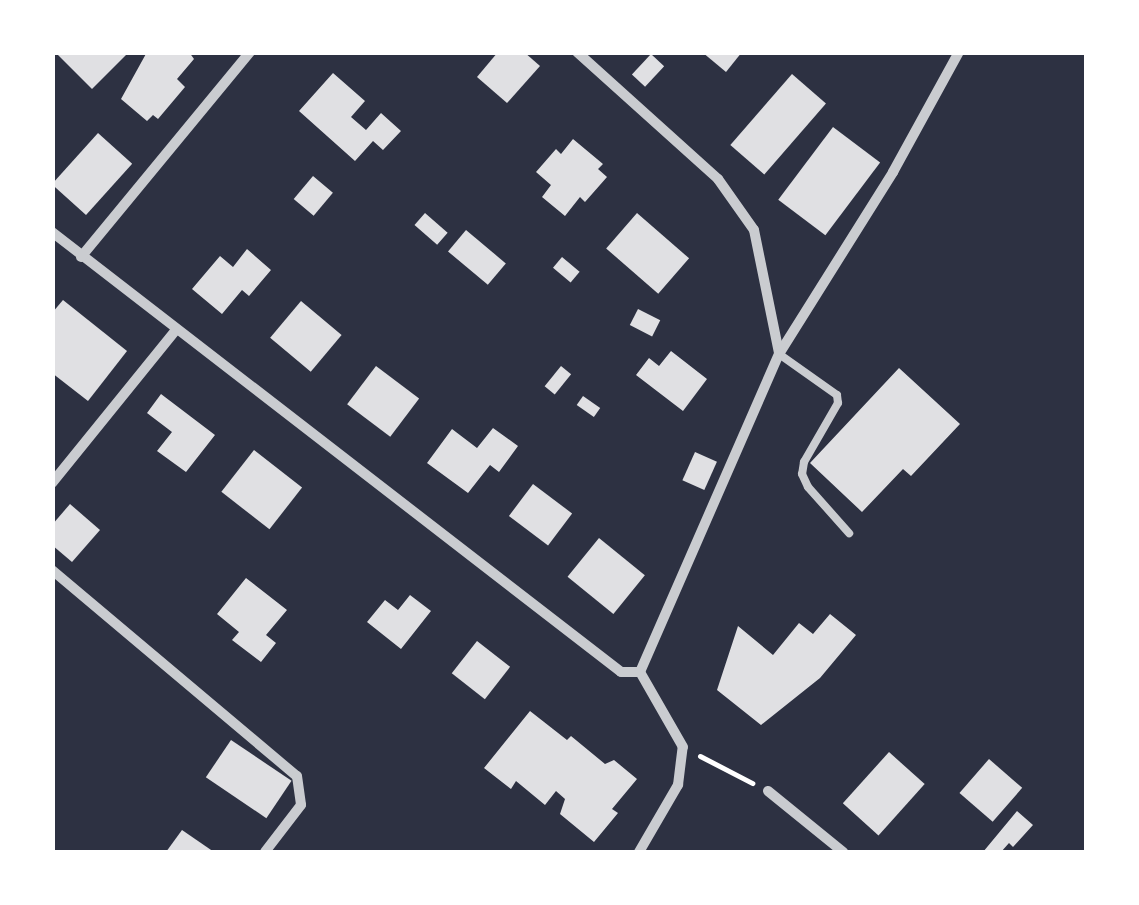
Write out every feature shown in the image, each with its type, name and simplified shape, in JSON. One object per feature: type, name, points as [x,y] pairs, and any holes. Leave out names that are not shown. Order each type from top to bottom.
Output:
[{"type":"street","points":[[81,256],[250,52]]},
{"type":"street","points":[[577,52],[718,180],[754,230],[779,354]]},
{"type":"street","points":[[640,672],[779,354],[893,172],[959,52]]},
{"type":"street","points":[[52,232],[620,672],[640,672]]},
{"type":"street","points":[[52,483],[176,330]]},
{"type":"street","points":[[52,570],[297,776],[301,805],[264,852]]},
{"type":"street","points":[[639,852],[678,786],[682,747],[640,672]]},
{"type":"street","points":[[768,791],[843,852]]},
{"type":"lane","points":[[779,354],[838,395],[838,403],[804,462],[802,474],[849,533]]},
{"type":"path","points":[[682,747],[768,791]]},
{"type":"building","points":[[55,52],[125,52],[127,54],[92,89]]},
{"type":"building","points":[[147,52],[189,52],[194,59],[177,79],[185,87],[158,119],[153,115],[147,121],[121,99]]},
{"type":"building","points":[[498,52],[524,52],[540,66],[507,103],[477,77]]},
{"type":"building","points":[[702,52],[742,52],[726,72]]},
{"type":"building","points":[[651,54],[664,66],[645,87],[632,74]]},
{"type":"building","points":[[333,73],[365,101],[351,117],[366,130],[381,113],[401,131],[383,150],[373,141],[355,161],[299,111]]},
{"type":"building","points":[[792,74],[826,104],[764,174],[730,145]]},
{"type":"building","points":[[833,127],[880,163],[825,235],[778,200]]},
{"type":"building","points":[[98,133],[132,164],[86,215],[52,184]]},
{"type":"building","points":[[573,139],[603,164],[598,169],[607,177],[585,202],[580,197],[565,216],[542,197],[551,185],[536,172],[556,149],[561,154]]},
{"type":"building","points":[[313,176],[333,193],[314,216],[294,199]]},
{"type":"building","points":[[425,213],[448,233],[437,245],[415,225]]},
{"type":"building","points":[[637,213],[689,258],[658,294],[606,248]]},
{"type":"building","points":[[466,230],[506,263],[488,285],[448,251]]},
{"type":"building","points":[[247,249],[271,270],[249,296],[242,290],[222,314],[192,289],[220,256],[233,267]]},
{"type":"building","points":[[562,257],[580,272],[571,283],[553,268]]},
{"type":"building","points":[[63,300],[127,351],[88,401],[52,373],[52,313]]},
{"type":"building","points":[[301,301],[342,335],[311,372],[270,338]]},
{"type":"building","points":[[638,309],[660,320],[652,336],[630,325]]},
{"type":"building","points":[[671,351],[707,379],[683,411],[636,375],[649,358],[659,366]]},
{"type":"building","points":[[376,366],[419,398],[390,437],[347,404]]},
{"type":"building","points":[[561,366],[571,374],[555,394],[545,386]]},
{"type":"building","points":[[899,368],[960,424],[911,476],[903,469],[862,512],[810,463]]},
{"type":"building","points":[[161,394],[215,435],[186,472],[157,451],[172,432],[147,413]]},
{"type":"building","points":[[583,396],[600,408],[594,417],[577,405]]},
{"type":"building","points":[[493,428],[518,446],[499,472],[490,465],[468,493],[427,463],[452,429],[477,448]]},
{"type":"building","points":[[254,450],[302,488],[269,529],[221,492]]},
{"type":"building","points":[[695,452],[717,462],[704,490],[682,480]]},
{"type":"building","points":[[533,484],[572,513],[548,545],[509,516]]},
{"type":"building","points":[[70,504],[100,530],[72,562],[52,545],[52,525]]},
{"type":"building","points":[[599,538],[645,575],[613,614],[568,577]]},
{"type":"building","points":[[246,578],[287,610],[266,635],[276,643],[261,662],[232,640],[239,632],[217,614]]},
{"type":"building","points":[[410,595],[431,611],[401,649],[367,622],[385,600],[398,610]]},
{"type":"building","points":[[830,614],[856,635],[820,678],[761,725],[717,690],[738,626],[773,655],[799,623],[813,634]]},
{"type":"building","points":[[477,641],[510,667],[485,699],[452,673]]},
{"type":"building","points":[[530,711],[567,740],[571,736],[605,764],[614,760],[637,779],[612,809],[618,813],[594,842],[560,814],[565,799],[556,791],[545,805],[516,781],[511,789],[484,768]]},
{"type":"building","points":[[231,740],[292,781],[266,818],[206,777]]},
{"type":"building","points":[[889,752],[925,784],[879,835],[843,803]]},
{"type":"building","points":[[989,759],[1022,788],[993,822],[959,793]]},
{"type":"building","points":[[1017,811],[1033,825],[1013,847],[1009,843],[1001,852],[983,852]]},
{"type":"building","points":[[182,830],[214,852],[166,852]]}]
